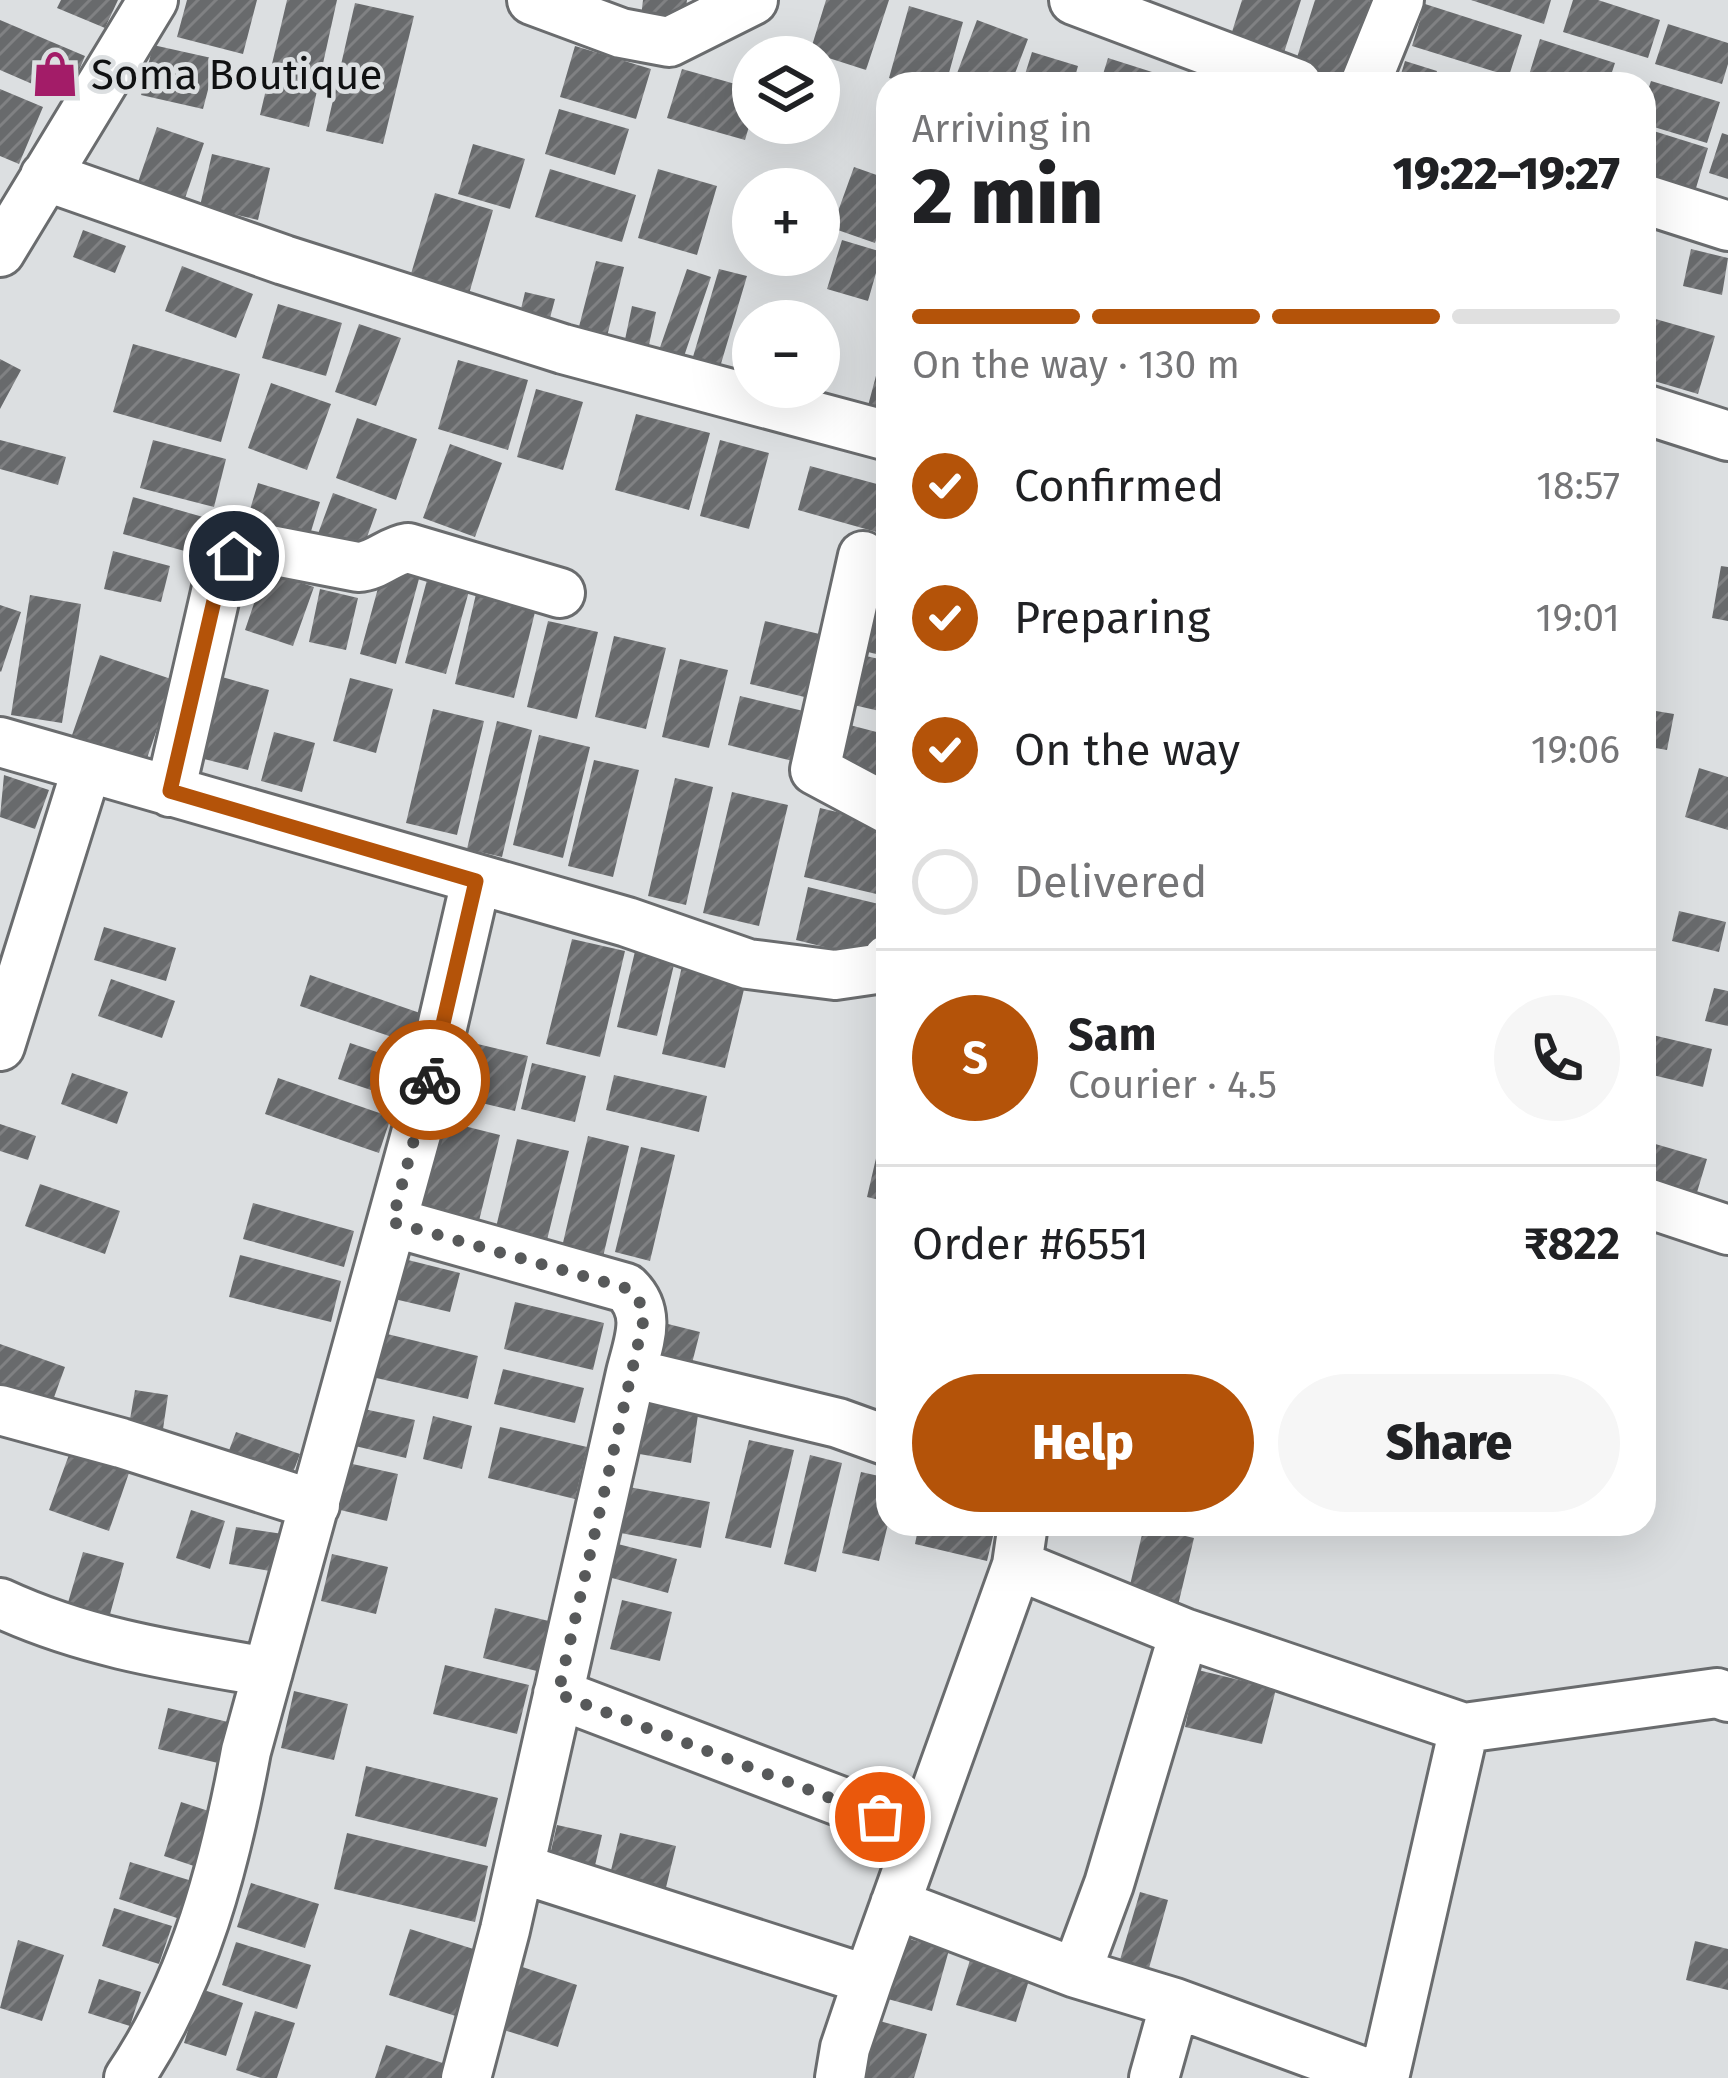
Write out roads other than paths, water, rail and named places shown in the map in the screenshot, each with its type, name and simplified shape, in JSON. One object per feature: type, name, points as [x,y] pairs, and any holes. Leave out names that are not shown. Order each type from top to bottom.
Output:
[{"type":"street","points":[[0,252],[153,0]]},
{"type":"street","points":[[544,2],[621,33],[669,42],[753,0]]},
{"type":"street","points":[[1074,0],[1265,72]]},
{"type":"street","points":[[1370,72],[1399,0]]},
{"type":"street","points":[[45,176],[284,260],[563,349],[876,433]]},
{"type":"street","points":[[1656,203],[1728,226]]},
{"type":"street","points":[[1656,413],[1728,436]]},
{"type":"street","points":[[170,791],[219,579],[234,556],[265,549],[358,567],[369,566],[393,550],[409,548],[560,593]]},
{"type":"street","points":[[863,556],[814,770],[876,803]]},
{"type":"street","points":[[0,742],[627,922],[748,964],[836,975],[876,969]]},
{"type":"street","points":[[0,1046],[87,768]]},
{"type":"street","points":[[129,2078],[155,2039],[183,1977],[227,1850],[246,1750],[424,1105],[476,881]]},
{"type":"street","points":[[1656,1206],[1728,1230]]},
{"type":"street","points":[[392,1222],[626,1288],[639,1300],[644,1318],[466,2078]]},
{"type":"street","points":[[631,1373],[838,1423],[876,1437]]},
{"type":"street","points":[[0,1410],[315,1505]]},
{"type":"street","points":[[840,2078],[845,2048],[1020,1544],[1184,1633],[1464,1728],[1702,1695],[1728,1697]]},
{"type":"street","points":[[0,1603],[124,1648],[268,1672]]},
{"type":"street","points":[[1076,1973],[1109,1884],[1184,1633]]},
{"type":"street","points":[[558,1694],[921,1832]]},
{"type":"street","points":[[895,1904],[1076,1973],[1382,2078],[1464,1728]]},
{"type":"street","points":[[518,1868],[868,1980]]},
{"type":"street","points":[[1154,2078],[1174,2003]]},
{"type":"place","name":"Soma Boutique","points":[[55,74]]}]
